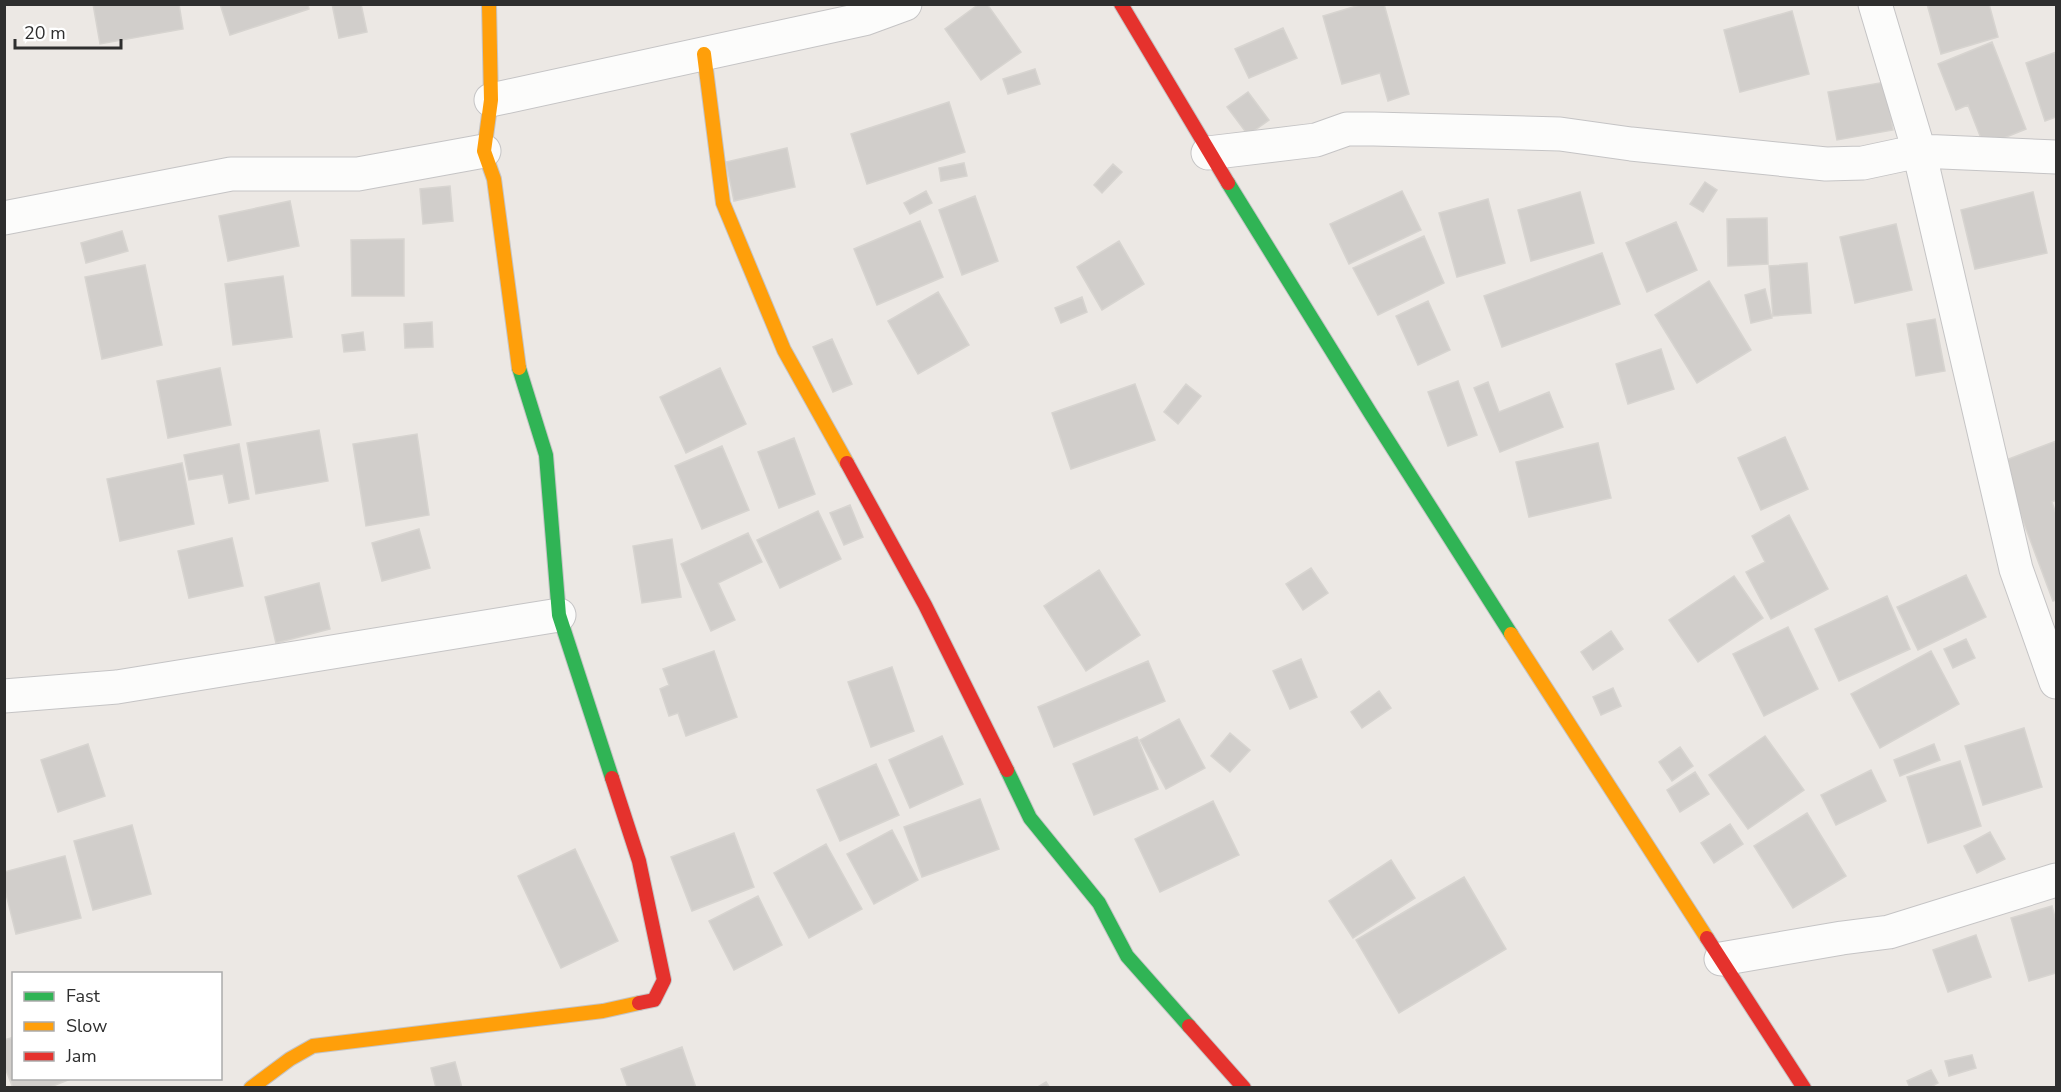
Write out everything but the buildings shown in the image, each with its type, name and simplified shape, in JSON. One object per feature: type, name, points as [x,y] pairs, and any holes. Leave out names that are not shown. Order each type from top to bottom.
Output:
[{"type":"street","points":[[251,1088],[290,1059],[313,1046],[603,1011],[654,1000],[664,980],[639,861],[559,615],[546,455],[520,373],[494,180],[484,151],[491,100],[489,4]]},
{"type":"street","points":[[491,100],[864,19],[905,4]]},
{"type":"street","points":[[1120,4],[1208,153],[1464,561],[1804,1088]]},
{"type":"street","points":[[1875,4],[1919,151],[2016,569],[2047,622],[2056,682]]},
{"type":"street","points":[[704,54],[723,203],[784,350],[925,605],[1030,818],[1099,903],[1127,956],[1244,1088]]},
{"type":"street","points":[[1208,153],[1316,140],[1347,129],[1560,134],[1631,144],[1826,164],[1863,163],[1919,151],[2056,157]]},
{"type":"street","points":[[4,218],[231,174],[358,174],[484,151]]},
{"type":"street","points":[[4,696],[117,687],[559,615]]},
{"type":"street","points":[[1721,959],[1889,932],[2056,880]]},
{"type":"traffic: fast","points":[[1228,183],[1511,634]]},
{"type":"traffic: fast","points":[[519,368],[546,455],[559,615],[612,778]]},
{"type":"traffic: fast","points":[[1007,770],[1030,818],[1099,903],[1127,956],[1189,1026]]},
{"type":"traffic: slow","points":[[489,4],[491,100],[484,151],[494,179],[519,368]]},
{"type":"traffic: slow","points":[[704,54],[723,203],[784,350],[847,463]]},
{"type":"traffic: slow","points":[[1511,634],[1707,938]]},
{"type":"traffic: slow","points":[[251,1088],[290,1059],[313,1046],[603,1011],[639,1003]]},
{"type":"traffic: jam","points":[[1121,4],[1228,183]]},
{"type":"traffic: jam","points":[[847,463],[925,605],[1007,770]]},
{"type":"traffic: jam","points":[[612,778],[639,861],[664,980],[654,1000],[639,1003]]},
{"type":"traffic: jam","points":[[1707,938],[1804,1088]]},
{"type":"traffic: jam","points":[[1189,1026],[1244,1088]]}]
